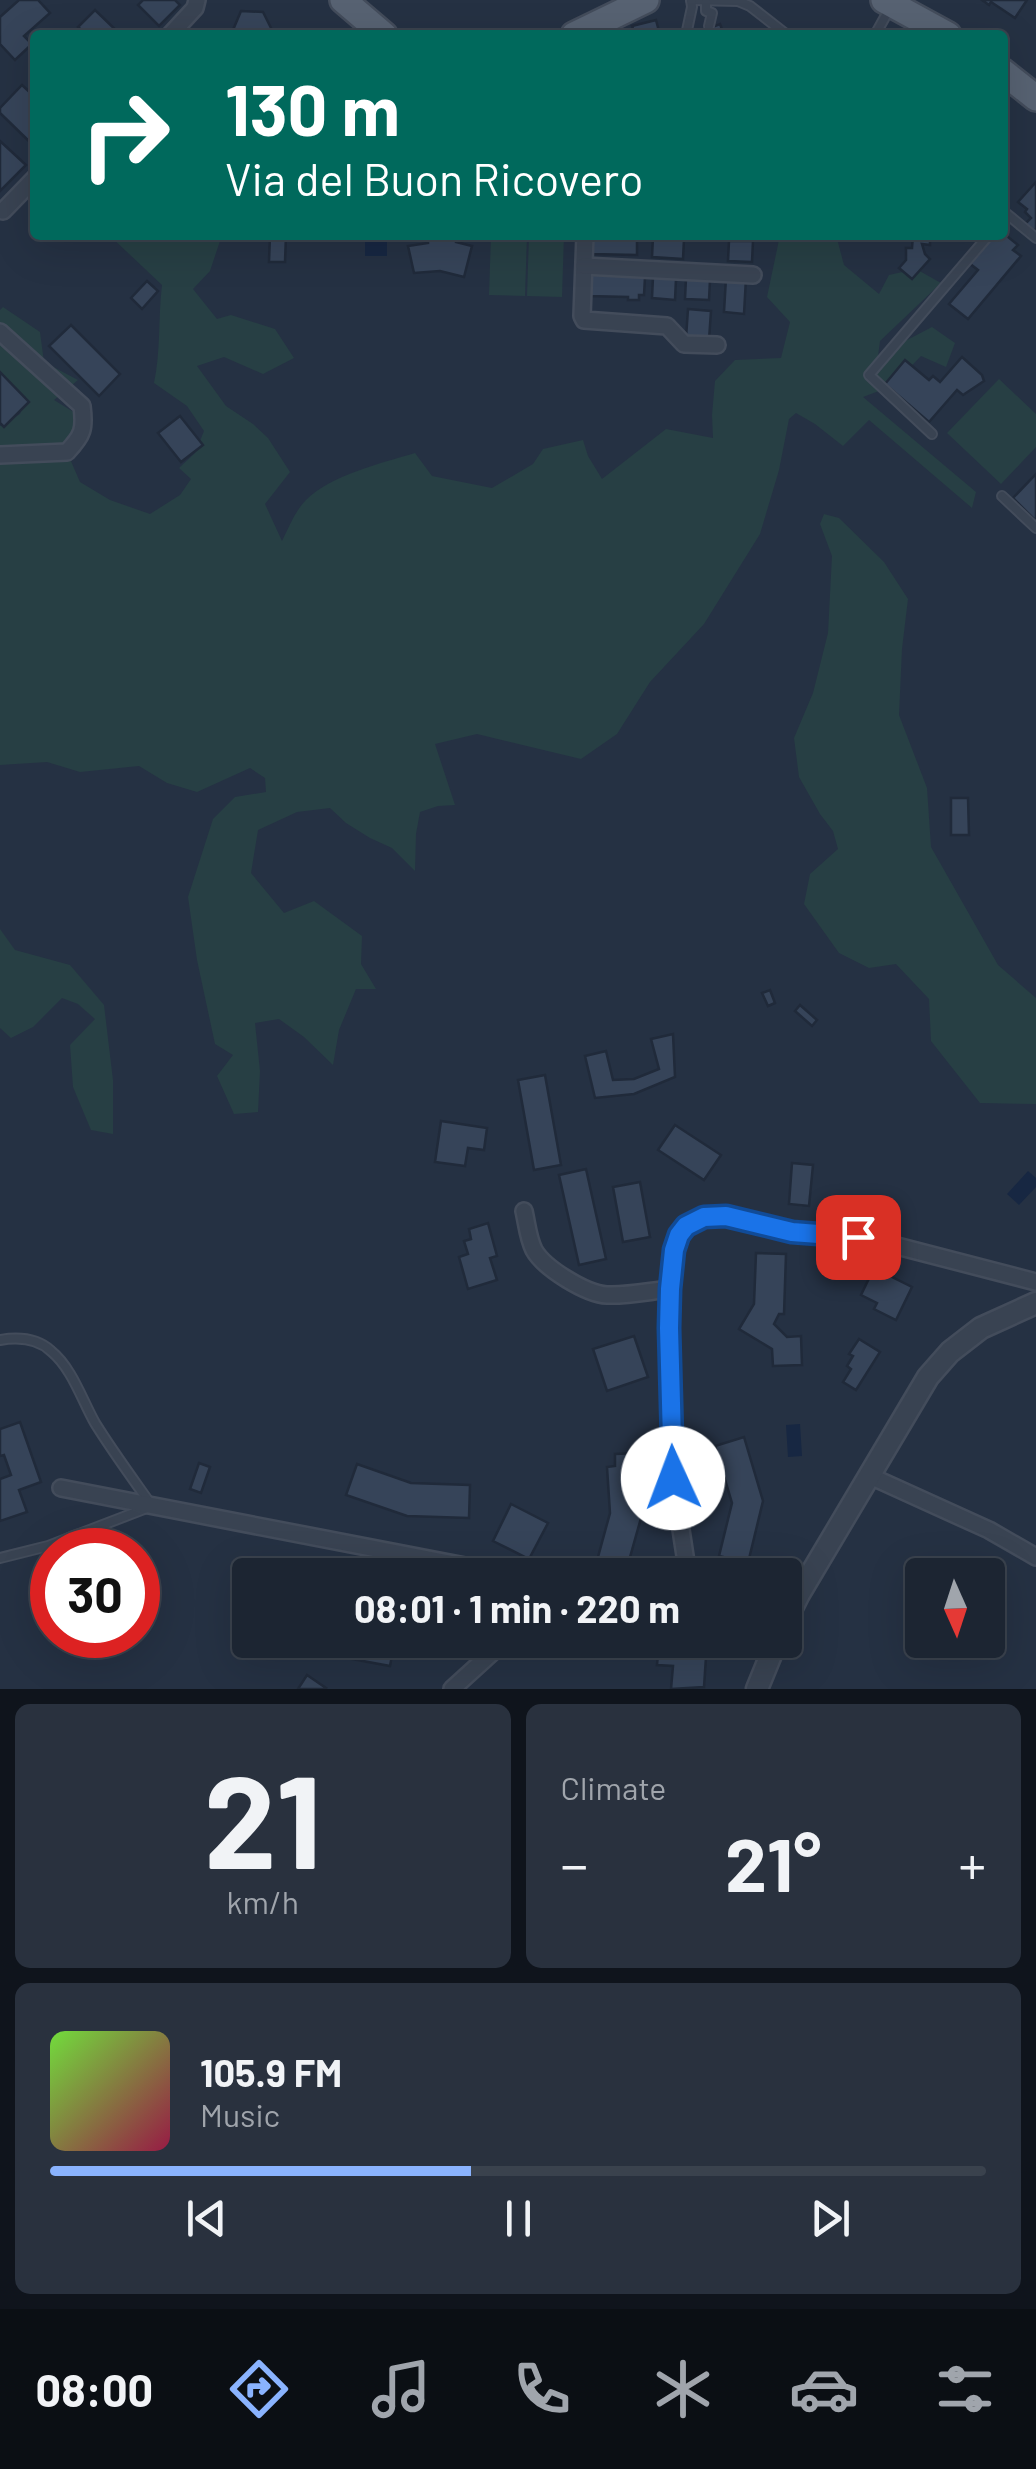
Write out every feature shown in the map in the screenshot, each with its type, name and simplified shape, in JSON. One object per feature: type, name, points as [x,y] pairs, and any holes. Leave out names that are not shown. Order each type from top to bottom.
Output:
[{"type":"main road","points":[[343,0],[378,30]]},
{"type":"main road","points":[[591,30],[646,0]]},
{"type":"main road","points":[[888,2],[921,9],[943,30]]},
{"type":"main road","points":[[1008,77],[1036,98]]},
{"type":"street","points":[[175,30],[195,8],[197,0]]},
{"type":"street","points":[[4,210],[30,183]]},
{"type":"street","points":[[585,240],[584,320],[666,326],[684,344],[717,346]]},
{"type":"street","points":[[584,266],[754,275]]},
{"type":"street","points":[[0,332],[82,406],[84,420],[81,436],[67,452],[0,455]]},
{"type":"street","points":[[524,1211],[535,1252],[577,1285],[608,1295],[670,1289]]},
{"type":"street","points":[[685,1558],[672,1440],[669,1328],[672,1260],[679,1235],[686,1226],[715,1216],[740,1218],[792,1232],[877,1240],[1036,1282]]},
{"type":"street","points":[[802,1588],[928,1377],[950,1352],[982,1328],[1035,1303],[1010,1276]]},
{"type":"street","points":[[870,1476],[989,1530],[1036,1557]]},
{"type":"street","points":[[61,1488],[423,1558]]},
{"type":"street","points":[[452,1689],[486,1658]]},
{"type":"street","points":[[757,1689],[770,1658]]},
{"type":"lane","points":[[687,30],[690,0],[738,1],[781,30]]},
{"type":"lane","points":[[706,1],[706,11],[712,13],[709,26]]},
{"type":"lane","points":[[877,30],[888,2]]},
{"type":"lane","points":[[1008,215],[1036,238]]},
{"type":"lane","points":[[932,434],[869,374],[985,240]]},
{"type":"lane","points":[[1002,496],[1036,528]]},
{"type":"lane","points":[[0,1340],[31,1340],[56,1355],[108,1443],[152,1506],[48,1546],[0,1558]]},
{"type":"path","points":[[677,1502],[725,1502]]},
{"type":"green space","points":[[114,240],[220,240],[210,271],[193,289],[217,319],[231,315],[275,329],[294,358],[263,374],[224,357],[197,366],[226,406],[268,438],[290,472],[265,504],[282,541],[299,509],[317,491],[358,471],[415,453],[432,476],[492,488],[533,464],[543,449],[583,440],[602,479],[666,429],[713,438],[715,381],[735,360],[781,358],[790,322],[767,297],[779,240],[837,240],[844,265],[879,294],[889,275],[916,269],[941,283],[880,341],[877,364],[886,351],[932,327],[955,343],[946,367],[921,356],[892,386],[863,397],[976,492],[972,508],[869,420],[843,446],[796,413],[789,419],[760,534],[704,624],[650,682],[617,734],[581,759],[477,734],[435,744],[455,805],[420,812],[415,871],[392,848],[346,823],[330,808],[297,812],[258,830],[251,873],[284,913],[314,901],[362,936],[361,964],[376,989],[356,989],[339,1030],[333,1065],[279,1019],[255,1023],[260,1071],[258,1112],[234,1114],[217,1076],[233,1055],[215,1044],[188,897],[213,819],[235,797],[266,792],[265,778],[250,768],[197,792],[167,783],[139,766],[80,772],[47,762],[0,765],[0,426],[20,414],[26,397],[4,378],[0,381],[0,310],[3,307],[40,332],[44,362],[78,380],[54,400],[85,419],[67,452],[80,482],[110,500],[150,514],[180,495],[191,479],[179,468],[195,453],[204,431],[187,406],[154,383],[162,285]]},
{"type":"green space","points":[[491,240],[527,240],[525,296],[489,295]]},
{"type":"green space","points":[[529,240],[564,240],[562,297],[527,296]]},
{"type":"green space","points":[[999,379],[1036,414],[1036,447],[1001,484],[947,433]]},
{"type":"green space","points":[[824,514],[839,518],[884,562],[908,599],[899,715],[927,788],[931,847],[998,965],[1036,998],[1036,1104],[980,1103],[931,1041],[929,999],[896,964],[869,968],[839,953],[804,904],[810,874],[838,849],[833,831],[799,777],[794,738],[813,693],[828,633],[832,556],[820,524]]},
{"type":"green space","points":[[0,929],[15,950],[70,965],[104,1005],[113,1080],[113,1134],[91,1130],[73,1087],[70,1045],[95,1019],[78,1004],[62,998],[33,1027],[11,1038],[0,1028]]},
{"type":"water","points":[[365,240],[387,240],[387,256],[365,256]]},
{"type":"water","points":[[1028,1171],[1036,1178],[1036,1187],[1019,1205],[1007,1194]]},
{"type":"water","points":[[800,1424],[802,1456],[788,1457],[786,1425]]},
{"type":"building","points":[[19,0],[38,0],[50,13],[24,36],[30,46],[15,60],[0,44],[0,17]]},
{"type":"building","points":[[143,0],[175,0],[180,5],[159,26],[138,5]]},
{"type":"building","points":[[982,0],[1027,0],[1015,18]]},
{"type":"building","points":[[95,10],[116,30],[81,30],[78,27]]},
{"type":"building","points":[[241,11],[263,12],[272,30],[233,30]]},
{"type":"building","points":[[656,20],[659,30],[633,30],[632,26]]},
{"type":"building","points":[[22,85],[30,92],[30,142],[0,113],[0,108]]},
{"type":"building","points":[[0,141],[26,165],[0,191]]},
{"type":"building","points":[[1036,182],[1036,229],[1032,233],[1024,225],[1031,218],[1025,212],[1027,209],[1018,202]]},
{"type":"building","points":[[1008,237],[1018,245],[1013,250],[1021,256],[968,319],[949,304],[978,270],[969,263],[989,240],[1008,240]]},
{"type":"building","points":[[270,240],[286,240],[285,262],[269,262]]},
{"type":"building","points":[[456,240],[472,246],[464,277],[440,271],[414,273],[408,246]]},
{"type":"building","points":[[593,240],[637,240],[637,255],[592,254]]},
{"type":"building","points":[[653,240],[684,240],[683,259],[652,257]]},
{"type":"building","points":[[913,240],[930,240],[930,245],[922,244],[930,259],[912,279],[899,268],[906,260],[906,248],[912,248]]},
{"type":"building","points":[[729,241],[753,241],[752,262],[728,261]]},
{"type":"building","points":[[589,274],[645,277],[644,295],[639,295],[639,300],[588,296]]},
{"type":"building","points":[[653,277],[676,279],[675,300],[652,298]]},
{"type":"building","points":[[686,278],[710,280],[709,300],[685,299]]},
{"type":"building","points":[[726,278],[746,278],[744,314],[724,312]]},
{"type":"building","points":[[147,281],[158,291],[142,309],[131,298]]},
{"type":"building","points":[[688,309],[711,311],[709,340],[686,338]]},
{"type":"building","points":[[71,325],[120,374],[99,396],[49,346]]},
{"type":"building","points":[[962,357],[984,381],[963,395],[957,390],[929,422],[885,384],[905,360],[929,380],[933,376],[940,382]]},
{"type":"building","points":[[0,372],[29,402],[4,427],[0,423]]},
{"type":"building","points":[[180,416],[203,445],[181,462],[158,433]]},
{"type":"building","points":[[1036,474],[1036,521],[1013,498]]},
{"type":"building","points":[[951,798],[968,798],[969,835],[951,835]]},
{"type":"building","points":[[770,990],[775,1003],[768,1006],[762,993]]},
{"type":"building","points":[[800,1005],[817,1020],[812,1026],[795,1011]]},
{"type":"building","points":[[673,1034],[675,1077],[634,1094],[595,1098],[585,1056],[606,1051],[613,1080],[634,1079],[659,1069],[651,1039]]},
{"type":"building","points":[[545,1075],[561,1165],[534,1170],[518,1080]]},
{"type":"building","points":[[441,1121],[487,1128],[484,1150],[468,1148],[465,1166],[435,1162]]},
{"type":"building","points":[[675,1125],[721,1155],[704,1180],[658,1150]]},
{"type":"building","points":[[792,1163],[813,1165],[809,1206],[789,1204]]},
{"type":"building","points":[[586,1169],[606,1259],[579,1265],[559,1175]]},
{"type":"building","points":[[640,1182],[650,1237],[623,1242],[613,1187]]},
{"type":"building","points":[[488,1223],[497,1256],[490,1258],[497,1280],[468,1289],[459,1257],[468,1254],[464,1241],[471,1239],[469,1229]]},
{"type":"building","points":[[756,1253],[786,1254],[784,1314],[779,1314],[774,1324],[787,1337],[801,1336],[802,1365],[773,1366],[772,1349],[739,1329],[754,1304]]},
{"type":"building","points":[[874,1268],[912,1287],[896,1320],[874,1309],[877,1303],[861,1295]]},
{"type":"building","points":[[634,1336],[648,1377],[607,1391],[593,1349]]},
{"type":"building","points":[[859,1339],[880,1352],[856,1390],[843,1382],[851,1369],[847,1366],[853,1356],[849,1354]]},
{"type":"building","points":[[20,1422],[41,1482],[19,1490],[27,1512],[0,1521],[0,1479],[11,1475],[4,1455],[0,1456],[0,1429]]},
{"type":"building","points":[[744,1437],[763,1501],[749,1558],[719,1556],[732,1503],[715,1446]]},
{"type":"building","points":[[637,1453],[641,1518],[630,1558],[598,1557],[610,1513],[607,1467],[615,1466],[615,1454]]},
{"type":"building","points":[[199,1463],[210,1467],[201,1493],[190,1489]]},
{"type":"building","points":[[357,1464],[411,1483],[470,1485],[469,1518],[407,1516],[346,1495]]},
{"type":"building","points":[[511,1504],[548,1523],[530,1558],[493,1541]]},
{"type":"building","points":[[352,1658],[392,1658],[390,1666]]},
{"type":"building","points":[[658,1658],[706,1658],[704,1687],[671,1689],[673,1666],[657,1665]]},
{"type":"building","points":[[307,1675],[326,1688],[298,1689]]},
{"type":"route","points":[[673,1478],[669,1328],[672,1260],[679,1235],[698,1219],[726,1216],[792,1232],[858,1237]]}]
